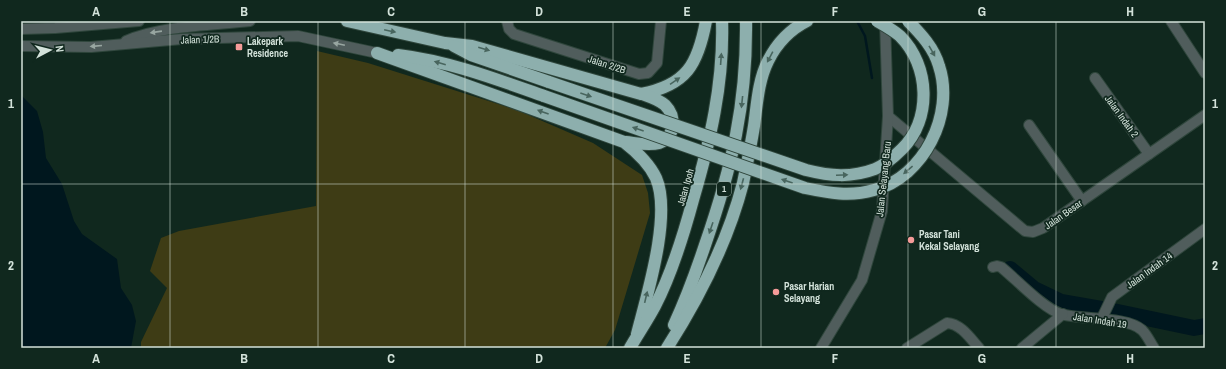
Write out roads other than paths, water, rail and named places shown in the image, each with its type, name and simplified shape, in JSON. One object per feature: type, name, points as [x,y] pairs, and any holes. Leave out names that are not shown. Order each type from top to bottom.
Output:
[{"type":"highway","points":[[347,21],[445,42],[472,46],[655,98],[670,112],[673,121],[672,132],[668,138],[660,143],[650,145],[624,142],[377,53]]},
{"type":"highway","points":[[641,94],[657,91],[672,84],[686,73],[696,60],[706,21]]},
{"type":"highway","name":"Jalan Ipoh","points":[[630,348],[654,307],[675,260],[709,146],[720,79],[722,21]]},
{"type":"highway","name":"1","points":[[663,348],[690,288],[719,206],[730,168],[740,119],[744,80],[746,21]]},
{"type":"highway","points":[[667,348],[692,308],[717,254],[731,219],[742,184],[758,96],[767,63],[776,46],[794,28],[807,21]]},
{"type":"highway","points":[[445,42],[471,55],[806,170],[839,176],[858,174],[877,169],[892,159],[904,146],[919,123],[923,102],[923,80],[914,55],[900,36],[877,21]]},
{"type":"highway","points":[[377,53],[425,58],[495,79],[805,188],[845,195],[860,193],[888,185],[911,168],[926,151],[935,132],[943,89],[939,66],[930,48],[908,21]]},
{"type":"highway","points":[[624,142],[638,153],[649,166],[656,179],[662,216],[658,241],[637,334]]},
{"type":"street","points":[[21,29],[139,21]]},
{"type":"street","points":[[121,44],[140,34],[250,21]]},
{"type":"street","name":"Jalan 2/2B","points":[[507,21],[509,29],[514,34],[638,74],[648,73],[657,63],[661,21]]},
{"type":"street","name":"Jalan Selayang Baru","points":[[820,348],[862,280],[882,211],[888,116],[885,21]]},
{"type":"street","points":[[1171,21],[1205,73]]},
{"type":"street","name":"Jalan 1/2B","points":[[21,46],[91,47],[182,39],[298,36],[377,53]]},
{"type":"street","name":"Jalan Indah 2","points":[[1095,78],[1149,154]]},
{"type":"street","name":"Jalan Besar","points":[[888,116],[1025,231],[1033,232],[1043,228],[1205,115]]},
{"type":"street","points":[[1029,125],[1082,201]]},
{"type":"street","name":"Jalan Indah 14","points":[[1104,316],[1110,299],[1114,295],[1205,229]]},
{"type":"street","points":[[993,267],[1001,267],[1052,309],[1063,314]]},
{"type":"street","name":"Jalan Indah 19","points":[[1022,348],[1063,314],[1104,316],[1135,326],[1141,329],[1154,348]]},
{"type":"street","points":[[906,348],[946,323],[959,327],[979,348]]},
{"type":"water","points":[[21,95],[37,111],[43,132],[46,158],[62,184],[74,221],[82,234],[117,259],[121,288],[132,305],[136,321],[131,348],[21,348]]},
{"type":"waterway","points":[[857,21],[865,36],[872,78]]},
{"type":"waterway","points":[[1010,269],[1034,289],[1061,302],[1194,328],[1205,326]]},
{"type":"place","name":"Lakepark Residence","points":[[239,47]]},
{"type":"place","name":"Pasar Tani Kekal Selayang","points":[[911,240]]},
{"type":"place","name":"Pasar Harian Selayang","points":[[776,292]]}]
